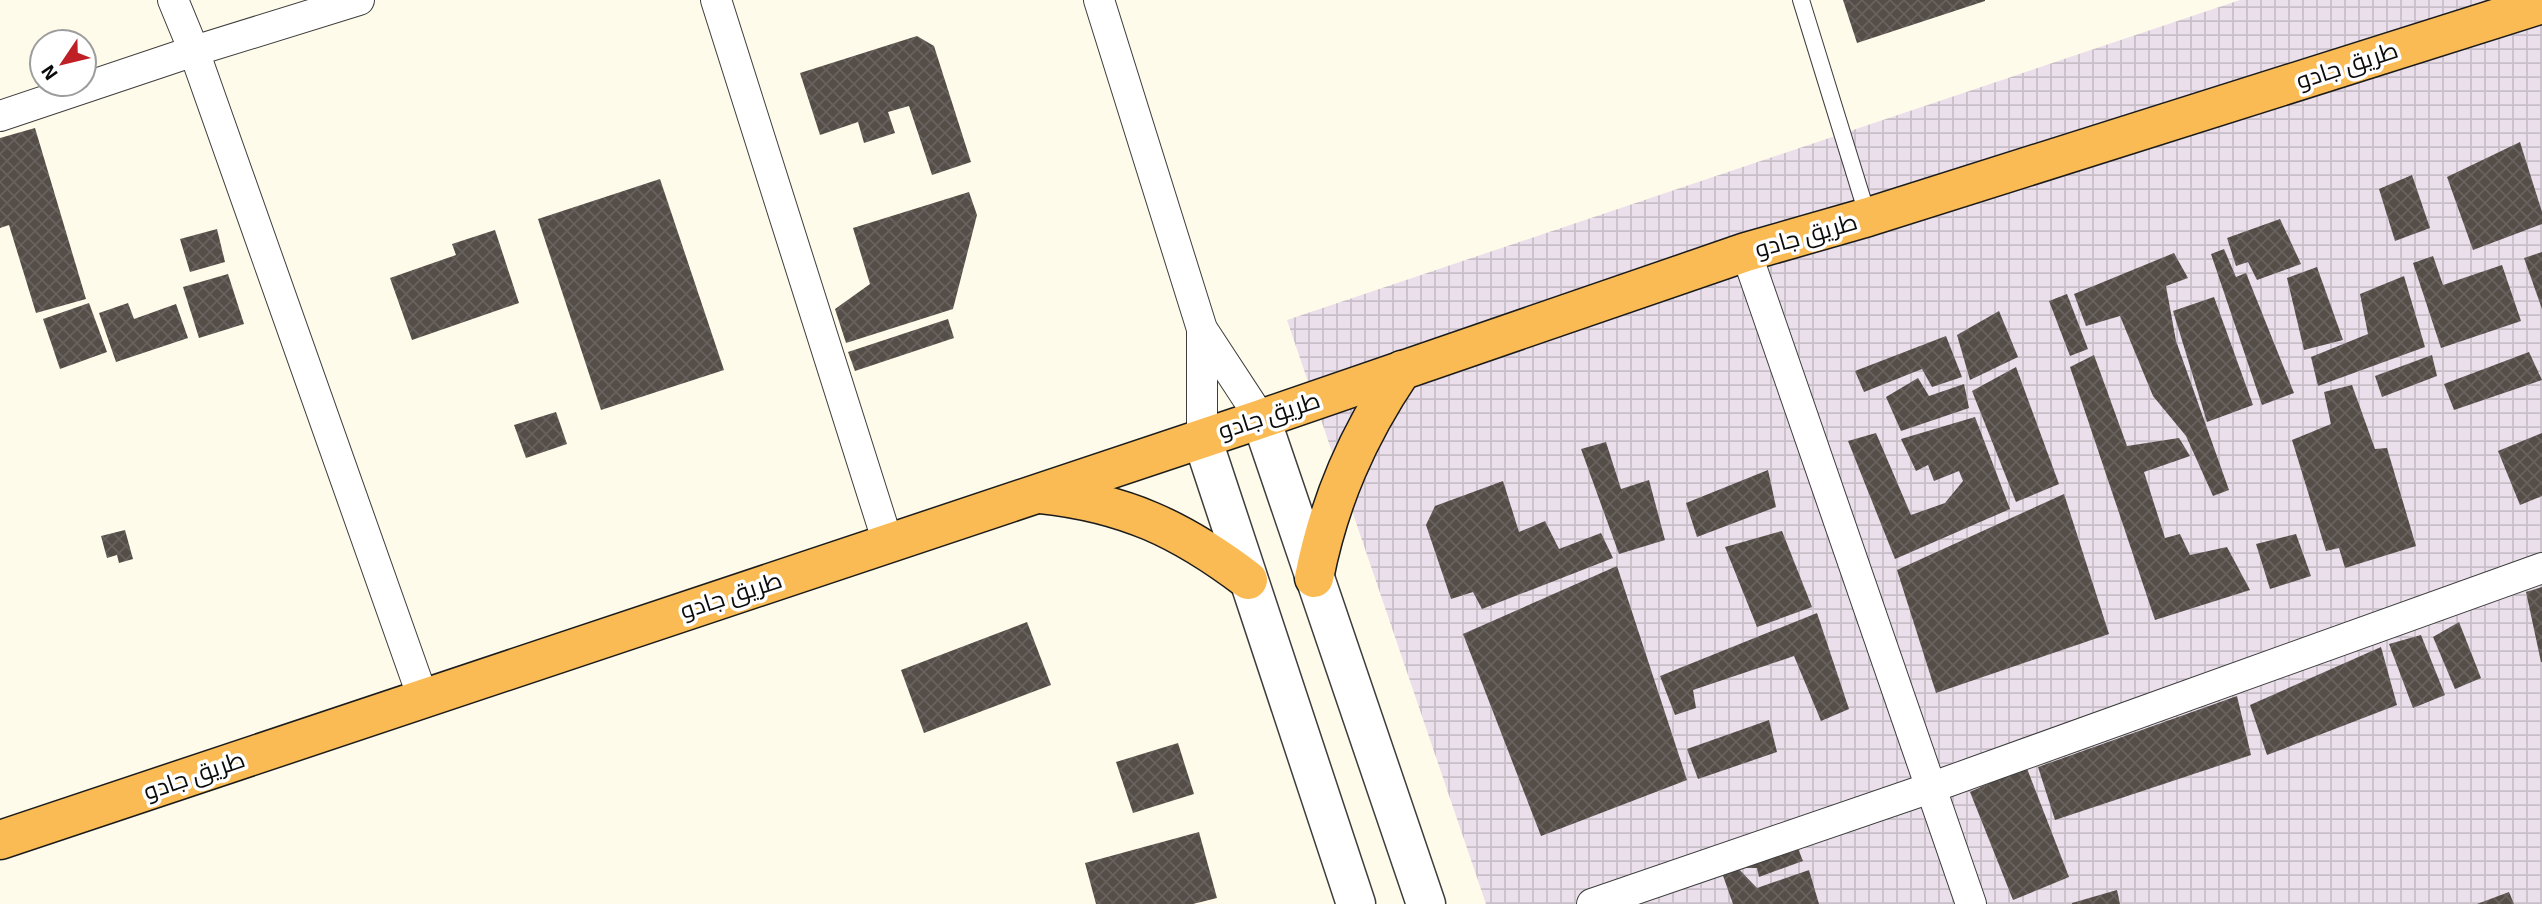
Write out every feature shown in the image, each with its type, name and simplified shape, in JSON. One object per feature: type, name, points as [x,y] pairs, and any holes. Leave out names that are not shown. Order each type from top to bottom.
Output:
[{"type":"highway","name":"طريق جادو","points":[[0,840],[1032,493],[1261,419],[1746,252],[1868,217],[2542,4]]},
{"type":"highway","points":[[1314,578],[1322,540],[1346,469],[1368,424],[1402,370]]},
{"type":"highway","points":[[1032,493],[1079,498],[1125,509],[1210,551],[1248,580]]},
{"type":"street","points":[[173,0],[194,51],[423,698]]},
{"type":"street","points":[[0,116],[194,51],[359,0]]},
{"type":"street","points":[[716,0],[888,543]]},
{"type":"street","points":[[1099,0],[1202,329],[1261,419],[1426,904]]},
{"type":"street","points":[[1746,252],[1971,904]]},
{"type":"street","points":[[1202,329],[1202,438],[1356,904]]},
{"type":"street","points":[[1592,904],[1930,788],[2542,568]]},
{"type":"lane","points":[[1801,0],[1868,217]]},
{"type":"shaded area","points":[[2240,0],[2542,0],[2542,904],[1486,904],[1287,320]]},
{"type":"building","points":[[1843,0],[1985,0],[1985,1],[1857,43]]},
{"type":"building","points":[[917,36],[934,46],[971,162],[932,175],[909,106],[888,112],[895,133],[864,143],[858,122],[820,135],[800,73]]},
{"type":"building","points":[[35,128],[86,299],[36,313],[9,225],[0,228],[0,138]]},
{"type":"building","points":[[2520,142],[2542,212],[2542,224],[2473,250],[2447,177]]},
{"type":"building","points":[[2412,175],[2430,228],[2395,241],[2379,189]]},
{"type":"building","points":[[660,179],[724,370],[601,410],[538,219]]},
{"type":"building","points":[[969,192],[977,215],[953,309],[846,343],[835,309],[870,284],[853,228]]},
{"type":"building","points":[[2280,219],[2301,264],[2257,280],[2248,262],[2236,266],[2227,238]]},
{"type":"building","points":[[217,229],[225,262],[190,272],[180,239]]},
{"type":"building","points":[[495,230],[519,303],[412,340],[390,278],[456,255],[452,244]]},
{"type":"building","points":[[2224,249],[2236,277],[2246,273],[2294,393],[2262,405],[2211,254]]},
{"type":"building","points":[[2542,252],[2542,309],[2524,258]]},
{"type":"building","points":[[2174,253],[2188,278],[2166,286],[2176,341],[2229,490],[2213,496],[2186,436],[2153,396],[2120,316],[2086,326],[2074,294]]},
{"type":"building","points":[[2433,256],[2443,285],[2502,265],[2521,321],[2441,348],[2413,263]]},
{"type":"building","points":[[2317,267],[2343,340],[2304,350],[2287,278]]},
{"type":"building","points":[[228,274],[244,324],[199,338],[183,287]]},
{"type":"building","points":[[2404,276],[2425,347],[2318,386],[2311,357],[2368,334],[2360,294]]},
{"type":"building","points":[[2067,294],[2088,349],[2070,356],[2049,301]]},
{"type":"building","points":[[2214,297],[2253,405],[2207,422],[2173,311]]},
{"type":"building","points":[[89,303],[107,352],[60,369],[43,319]]},
{"type":"building","points":[[128,303],[134,319],[176,304],[188,338],[116,362],[99,313]]},
{"type":"building","points":[[1999,311],[2018,357],[1970,380],[1957,335]]},
{"type":"building","points":[[948,319],[954,338],[855,371],[848,352]]},
{"type":"building","points":[[1946,336],[1962,377],[1932,387],[1922,369],[1864,392],[1855,371]]},
{"type":"building","points":[[2529,352],[2542,380],[2454,410],[2444,384]]},
{"type":"building","points":[[2094,355],[2127,446],[2179,438],[2190,456],[2144,472],[2165,538],[2180,534],[2190,555],[2227,547],[2250,590],[2155,620],[2070,367]]},
{"type":"building","points":[[2432,355],[2437,376],[2382,397],[2375,376]]},
{"type":"building","points":[[2016,367],[2059,484],[2016,502],[1972,391]]},
{"type":"building","points":[[1918,378],[1929,396],[1964,384],[1969,408],[1901,431],[1886,397]]},
{"type":"building","points":[[2352,385],[2375,449],[2387,448],[2416,546],[2345,568],[2339,548],[2326,551],[2292,440],[2331,424],[2324,392]]},
{"type":"building","points":[[556,412],[567,444],[526,458],[514,425]]},
{"type":"building","points":[[1975,417],[2010,509],[1895,559],[1848,441],[1876,433],[1911,515],[1945,503],[1963,481],[1959,471],[1934,481],[1928,465],[1916,471],[1901,439]]},
{"type":"building","points":[[2542,433],[2542,496],[2520,505],[2498,451]]},
{"type":"building","points":[[1606,442],[1621,489],[1649,480],[1665,540],[1619,554],[1581,449]]},
{"type":"building","points":[[1768,470],[1776,507],[1697,537],[1686,503]]},
{"type":"building","points":[[1503,481],[1519,532],[1545,521],[1559,549],[1601,533],[1613,558],[1482,609],[1473,592],[1451,599],[1426,525],[1435,506]]},
{"type":"building","points":[[2064,494],[2109,634],[1936,693],[1897,570]]},
{"type":"building","points":[[125,530],[133,559],[119,563],[117,555],[107,558],[101,536]]},
{"type":"building","points":[[1782,531],[1812,607],[1757,627],[1725,547]]},
{"type":"building","points":[[2296,534],[2311,576],[2270,589],[2256,544]]},
{"type":"building","points":[[1617,566],[1687,780],[1541,836],[1463,634]]},
{"type":"building","points":[[2542,587],[2542,662],[2541,662],[2526,592]]},
{"type":"building","points":[[1817,613],[1849,709],[1821,721],[1794,656],[1693,690],[1696,708],[1675,715],[1660,676]]},
{"type":"building","points":[[1027,622],[1051,685],[924,733],[901,670]]},
{"type":"building","points":[[2459,622],[2481,678],[2455,689],[2433,637]]},
{"type":"building","points":[[2421,635],[2445,695],[2413,708],[2389,644]]},
{"type":"building","points":[[2381,647],[2397,705],[2267,755],[2250,705]]},
{"type":"building","points":[[2237,696],[2251,755],[2055,820],[2038,767]]},
{"type":"building","points":[[1769,720],[1777,752],[1698,779],[1687,749]]},
{"type":"building","points":[[1178,743],[1194,794],[1133,813],[1116,762]]},
{"type":"building","points":[[2026,766],[2069,877],[2013,900],[1970,792]]},
{"type":"building","points":[[1199,832],[1217,898],[1193,904],[1096,904],[1085,863]]},
{"type":"building","points":[[1795,841],[1803,861],[1759,877],[1757,868],[1747,868],[1742,860]]},
{"type":"building","points":[[1735,865],[1757,888],[1809,870],[1819,904],[1733,904],[1721,870]]},
{"type":"building","points":[[2117,890],[2120,904],[2072,904],[2072,903]]},
{"type":"building","points":[[2509,892],[2514,904],[2477,904]]}]
